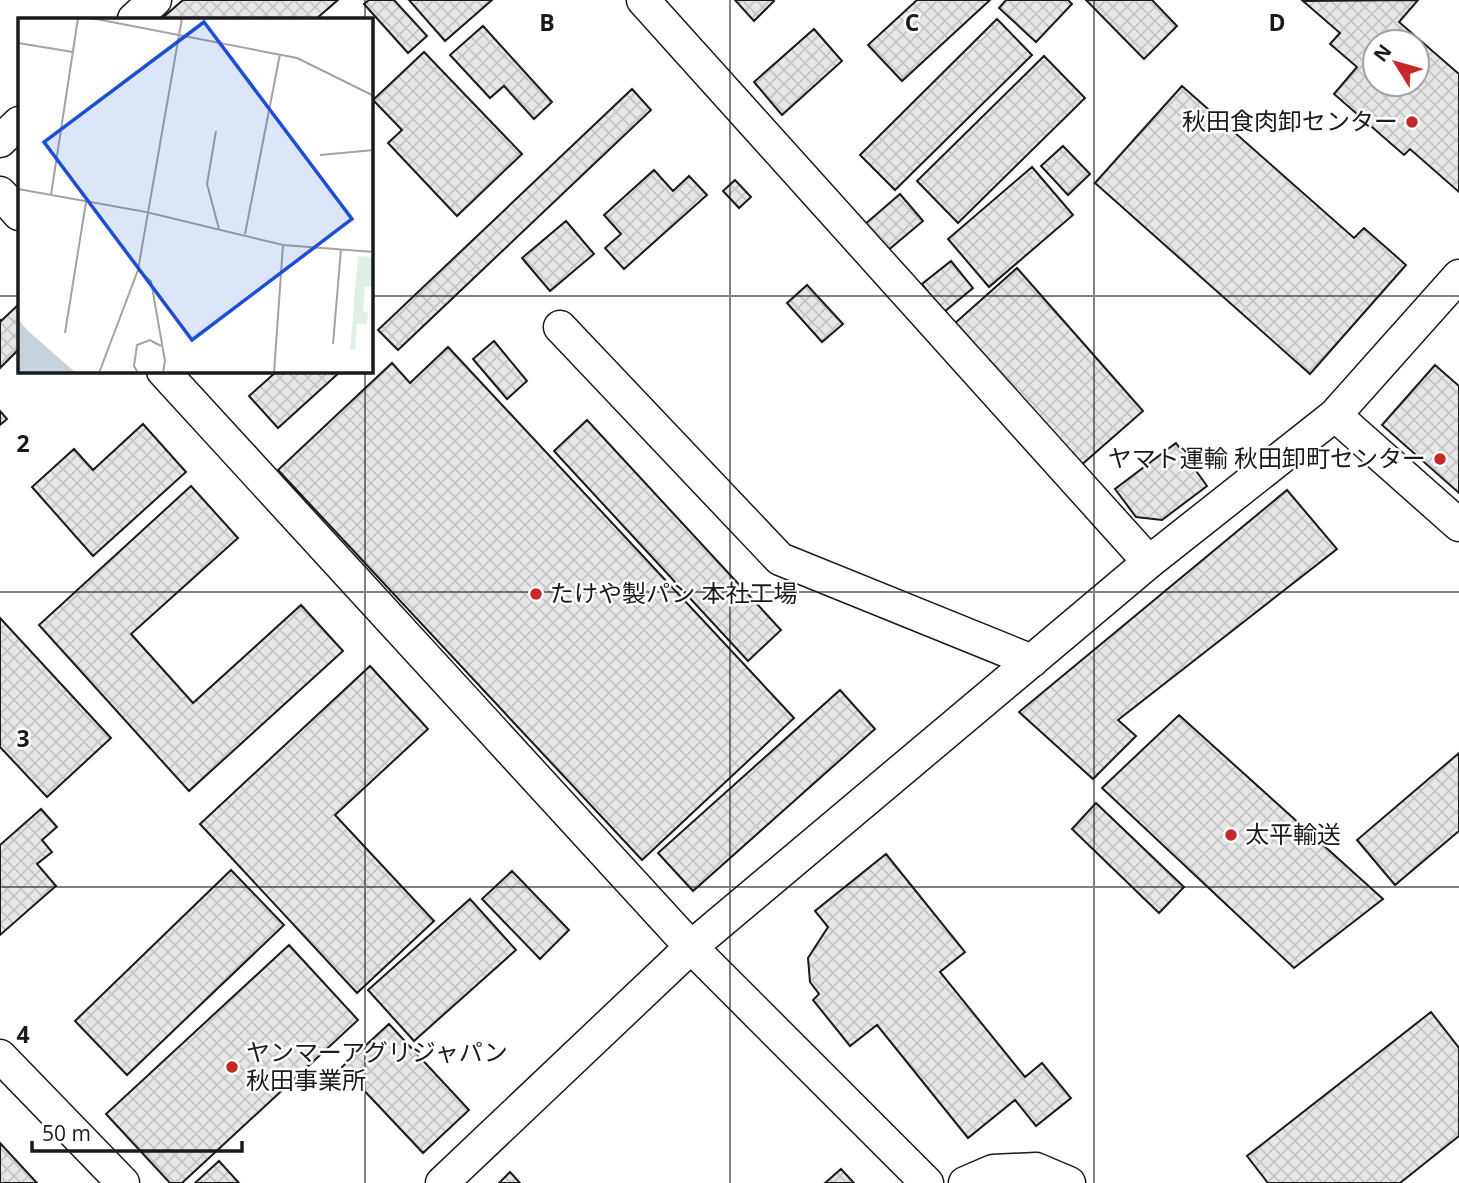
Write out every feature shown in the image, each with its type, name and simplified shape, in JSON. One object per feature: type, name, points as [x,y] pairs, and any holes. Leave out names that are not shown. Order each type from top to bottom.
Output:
[{"type":"street","points":[[135,18],[155,0]]},
{"type":"street","points":[[643,0],[1149,562]]},
{"type":"street","points":[[0,141],[18,124]]},
{"type":"street","points":[[0,193],[18,213]]},
{"type":"street","points":[[442,1183],[691,947],[1149,562],[1335,415],[1459,276]]},
{"type":"street","points":[[560,327],[780,559],[1032,661]]},
{"type":"street","points":[[165,373],[691,947],[927,1183]]},
{"type":"street","points":[[1335,415],[1459,525]]},
{"type":"street","points":[[0,1056],[123,1183]]},
{"type":"street","points":[[965,1183],[993,1171],[1036,1169],[1069,1183]]},
{"type":"building","points":[[183,0],[338,0],[317,18],[162,18]]},
{"type":"building","points":[[369,0],[394,0],[427,36],[408,53],[364,4]]},
{"type":"building","points":[[409,0],[492,0],[445,41]]},
{"type":"building","points":[[735,0],[773,0],[774,1],[754,21]]},
{"type":"building","points":[[917,0],[990,0],[902,81],[868,45]]},
{"type":"building","points":[[1006,0],[1068,0],[1072,4],[1036,42],[999,8]]},
{"type":"building","points":[[1086,0],[1152,0],[1177,26],[1144,59]]},
{"type":"building","name":"秋田食肉卸センター","points":[[1418,0],[1399,22],[1406,28],[1361,28],[1361,98],[1431,98],[1431,50],[1459,74],[1459,192],[1410,149],[1404,155],[1334,94],[1357,67],[1330,44],[1340,33],[1303,1]]},
{"type":"building","points":[[997,19],[1032,55],[895,190],[860,155]]},
{"type":"building","points":[[483,26],[552,102],[534,119],[504,86],[490,98],[450,55]]},
{"type":"building","points":[[814,29],[842,61],[782,115],[754,82]]},
{"type":"building","points":[[424,52],[522,154],[457,216],[388,143],[402,130],[373,100]]},
{"type":"building","points":[[1044,56],[1085,98],[958,223],[917,181]]},
{"type":"building","points":[[1182,86],[1354,238],[1364,228],[1406,265],[1310,374],[1095,183]]},
{"type":"building","points":[[632,89],[651,110],[398,350],[378,330]]},
{"type":"building","points":[[1063,146],[1090,174],[1068,195],[1041,166]]},
{"type":"building","points":[[1032,167],[1073,215],[989,287],[948,239]]},
{"type":"building","points":[[654,170],[673,191],[689,176],[707,195],[624,269],[605,248],[621,234],[604,215]]},
{"type":"building","points":[[735,180],[751,197],[739,208],[723,191]]},
{"type":"building","points":[[900,194],[923,221],[886,252],[864,225]]},
{"type":"building","points":[[566,221],[594,254],[550,291],[522,258]]},
{"type":"building","points":[[951,261],[973,288],[944,312],[922,284]]},
{"type":"building","points":[[1017,268],[1143,411],[1079,467],[954,324]]},
{"type":"building","points":[[807,285],[843,324],[822,342],[787,303]]},
{"type":"building","points":[[18,305],[18,350],[0,368],[0,320]]},
{"type":"building","points":[[494,341],[527,381],[507,399],[473,359]]},
{"type":"building","name":"たけや製パン 本社工場","points":[[448,347],[794,718],[642,860],[278,470],[392,363],[410,383]]},
{"type":"building","name":"ヤマト運輸 秋田卸町センター","points":[[1435,365],[1459,386],[1459,493],[1382,425]]},
{"type":"building","points":[[275,373],[339,373],[278,428],[249,396]]},
{"type":"building","points":[[0,411],[7,419],[0,425]]},
{"type":"building","points":[[587,420],[781,630],[748,661],[554,451]]},
{"type":"building","points":[[143,424],[186,472],[93,556],[32,487],[74,449],[93,470]]},
{"type":"building","points":[[1176,443],[1207,486],[1162,520],[1136,517],[1115,489]]},
{"type":"building","points":[[191,486],[238,538],[131,634],[193,703],[301,605],[343,651],[189,791],[39,625]]},
{"type":"building","points":[[1287,490],[1337,549],[1118,720],[1136,736],[1093,779],[1019,712]]},
{"type":"building","points":[[0,618],[111,738],[47,797],[0,747]]},
{"type":"building","points":[[370,666],[428,729],[335,815],[434,921],[357,993],[200,824]]},
{"type":"building","points":[[840,690],[875,729],[693,891],[658,853]]},
{"type":"building","name":"太平輸送","points":[[1179,715],[1383,899],[1294,968],[1102,788]]},
{"type":"building","points":[[1459,753],[1459,831],[1395,885],[1357,840]]},
{"type":"building","points":[[1096,803],[1184,887],[1159,913],[1072,829]]},
{"type":"building","points":[[41,809],[57,827],[42,840],[52,852],[37,864],[56,886],[0,935],[0,845]]},
{"type":"building","points":[[886,854],[965,952],[940,972],[1025,1077],[1042,1063],[1071,1098],[1036,1126],[1015,1100],[968,1138],[877,1025],[850,1046],[813,1000],[819,994],[810,982],[808,958],[828,927],[815,911]]},
{"type":"building","points":[[231,870],[284,925],[127,1075],[75,1021]]},
{"type":"building","points":[[512,871],[569,930],[540,959],[482,899]]},
{"type":"building","points":[[470,899],[516,950],[414,1041],[368,990]]},
{"type":"building","name":"ヤンマーアグリジャパン 秋田事業所","points":[[289,945],[358,1020],[182,1183],[170,1183],[106,1114]]},
{"type":"building","points":[[1431,1012],[1459,1048],[1459,1136],[1400,1183],[1268,1183],[1247,1156]]},
{"type":"building","points":[[389,1024],[469,1110],[423,1153],[342,1067]]},
{"type":"building","points":[[0,1143],[37,1183],[0,1183]]},
{"type":"building","points":[[219,1161],[239,1183],[195,1183]]},
{"type":"building","points":[[841,1169],[854,1183],[825,1183]]},
{"type":"building","points":[[510,1172],[520,1183],[499,1183]]},
{"type":"place","name":"秋田食肉卸センター","points":[[1412,122]]},
{"type":"place","name":"ヤマト運輸 秋田卸町センター","points":[[1440,459]]},
{"type":"place","name":"たけや製パン 本社工場","points":[[536,594]]},
{"type":"place","name":"太平輸送","points":[[1231,835]]},
{"type":"place","name":"ヤンマーアグリジャパン 秋田事業所","points":[[232,1067]]}]
